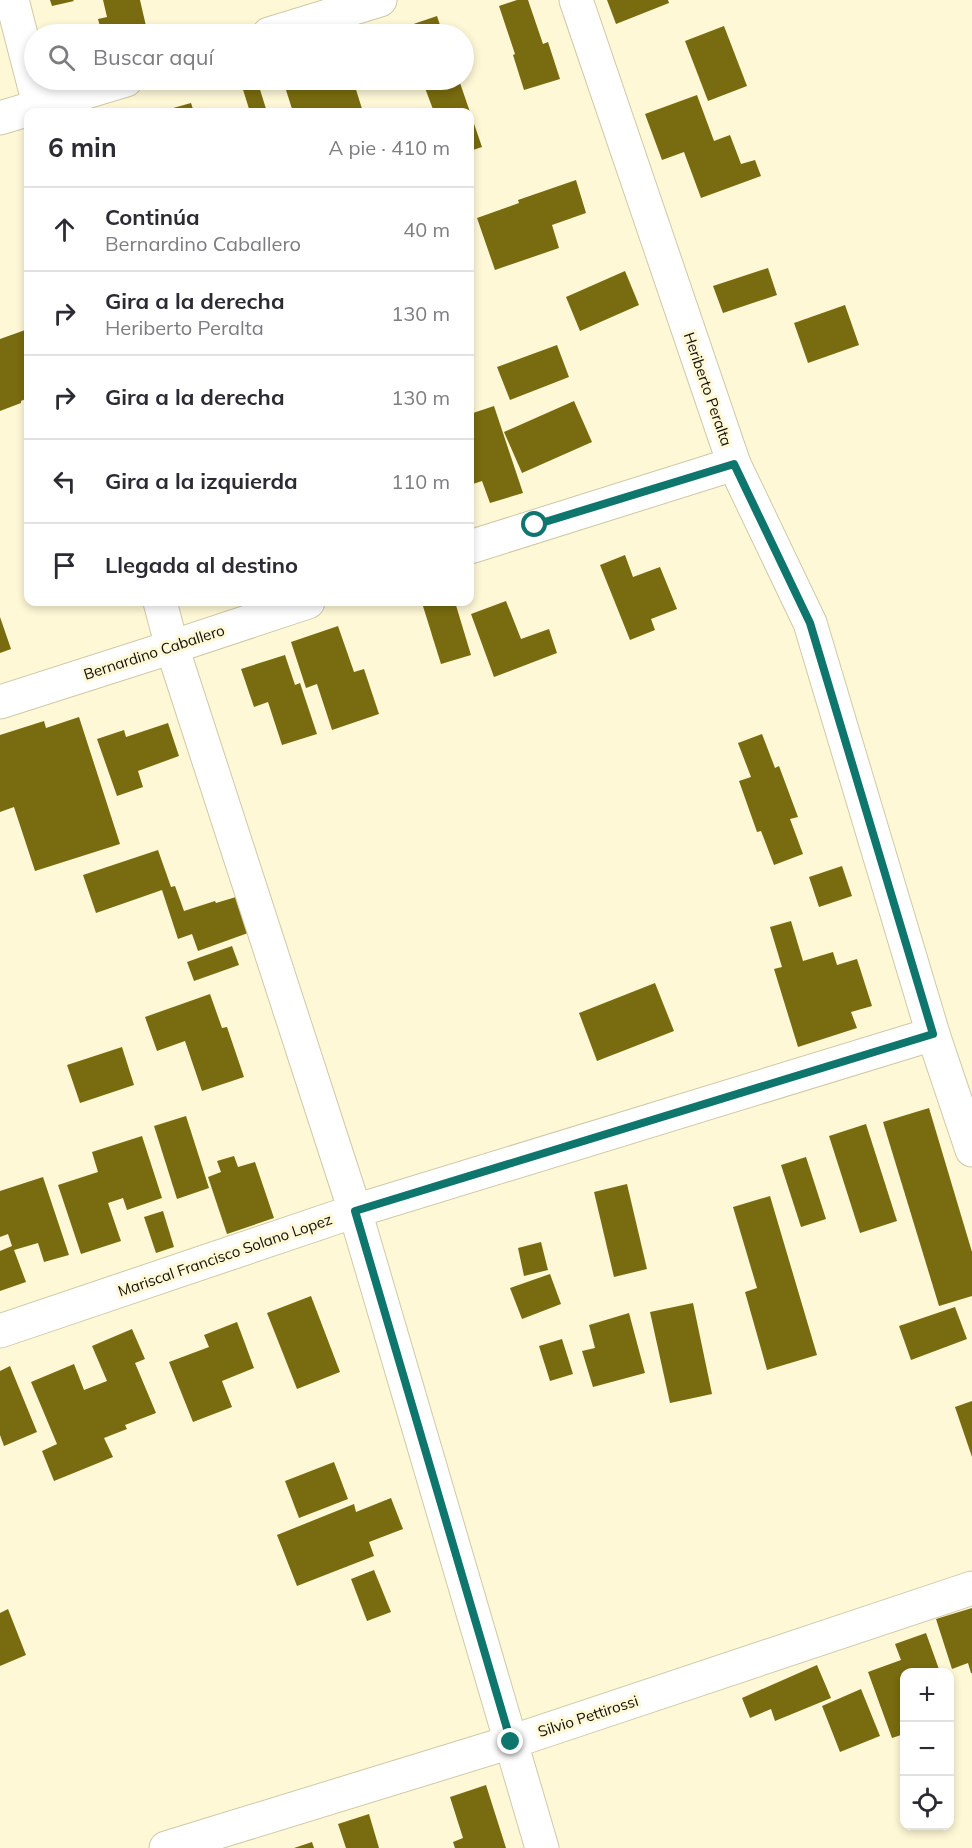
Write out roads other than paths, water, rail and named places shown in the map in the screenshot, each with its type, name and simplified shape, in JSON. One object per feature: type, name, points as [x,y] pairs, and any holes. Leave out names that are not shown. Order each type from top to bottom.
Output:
[{"type":"street","points":[[12,0],[24,45]]},
{"type":"street","points":[[302,24],[380,0]]},
{"type":"street","name":"Heriberto Peralta","points":[[576,0],[734,464],[810,623],[933,1034],[972,1150]]},
{"type":"street","points":[[36,90],[41,108]]},
{"type":"street","points":[[44,108],[97,90]]},
{"type":"street","points":[[0,118],[24,113]]},
{"type":"street","points":[[474,546],[734,464]]},
{"type":"street","points":[[161,606],[171,648],[355,1211],[542,1848]]},
{"type":"street","name":"Bernardino Caballero","points":[[0,702],[296,606]]},
{"type":"street","name":"Mariscal Francisco Solano Lopez","points":[[0,1331],[355,1211],[933,1034]]},
{"type":"street","name":"Silvio Pettirossi","points":[[166,1848],[511,1742],[972,1588]]}]
